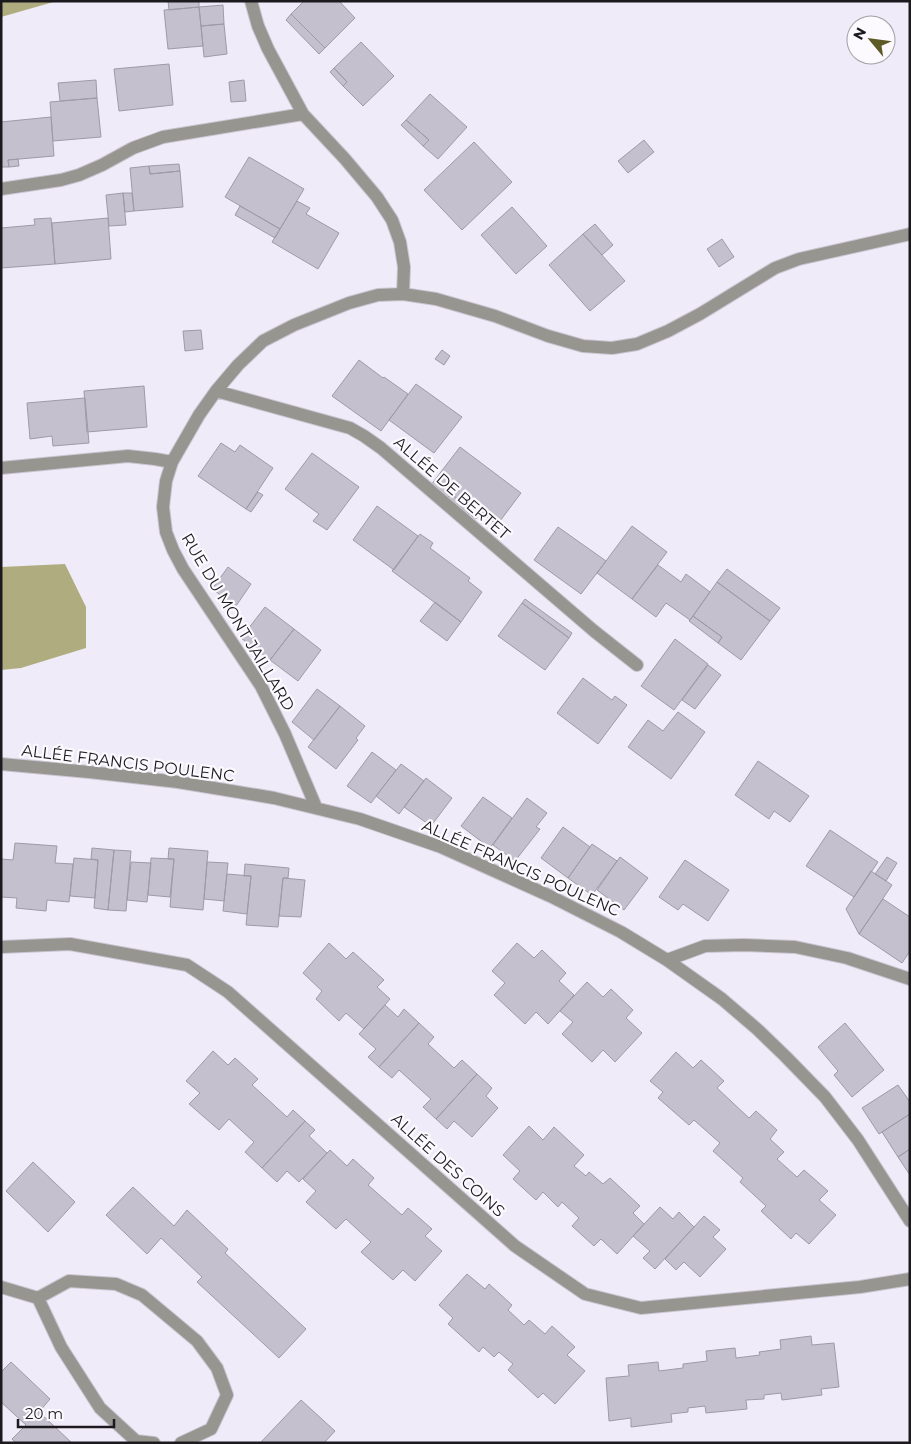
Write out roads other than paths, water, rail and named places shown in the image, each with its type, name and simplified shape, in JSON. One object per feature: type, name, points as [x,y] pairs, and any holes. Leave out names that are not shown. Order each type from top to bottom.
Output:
[{"type":"street","points":[[252,1],[258,26],[268,49],[303,114],[371,189],[392,220],[400,242],[404,267],[403,294]]},
{"type":"street","points":[[1,189],[61,180],[79,175],[133,148],[164,137],[303,114]]},
{"type":"street","name":"RUE DU MONT JAILLARD","points":[[316,807],[284,734],[260,686],[184,569],[166,532],[163,507],[166,481],[172,462],[216,390],[238,365],[263,341],[294,325],[348,303],[378,295],[403,294],[436,299],[495,316],[548,336],[583,346],[612,348],[637,344],[668,332],[754,280],[783,265],[799,259],[910,234]]},
{"type":"street","name":"ALLÉE DE BERTET","points":[[216,390],[350,428],[364,436],[381,448],[637,666]]},
{"type":"street","points":[[1,468],[128,456],[155,458],[172,462]]},
{"type":"street","name":"ALLÉE FRANCIS POULENC","points":[[1,764],[178,782],[316,807],[368,822],[441,847],[550,896],[622,932],[667,960],[722,999],[757,1029],[825,1098],[858,1140],[910,1221]]},
{"type":"street","name":"ALLÉE DES COINS","points":[[1,947],[70,944],[187,965],[234,998],[515,1246],[585,1294],[641,1308],[860,1287],[910,1279]]},
{"type":"street","points":[[667,960],[704,946],[795,947],[847,958],[910,979]]},
{"type":"street","points":[[1,1287],[38,1298],[69,1281],[116,1284],[142,1295],[197,1341],[217,1368],[227,1395],[211,1429],[181,1443]]},
{"type":"street","points":[[38,1298],[61,1347],[100,1408],[136,1441],[154,1443]]}]
